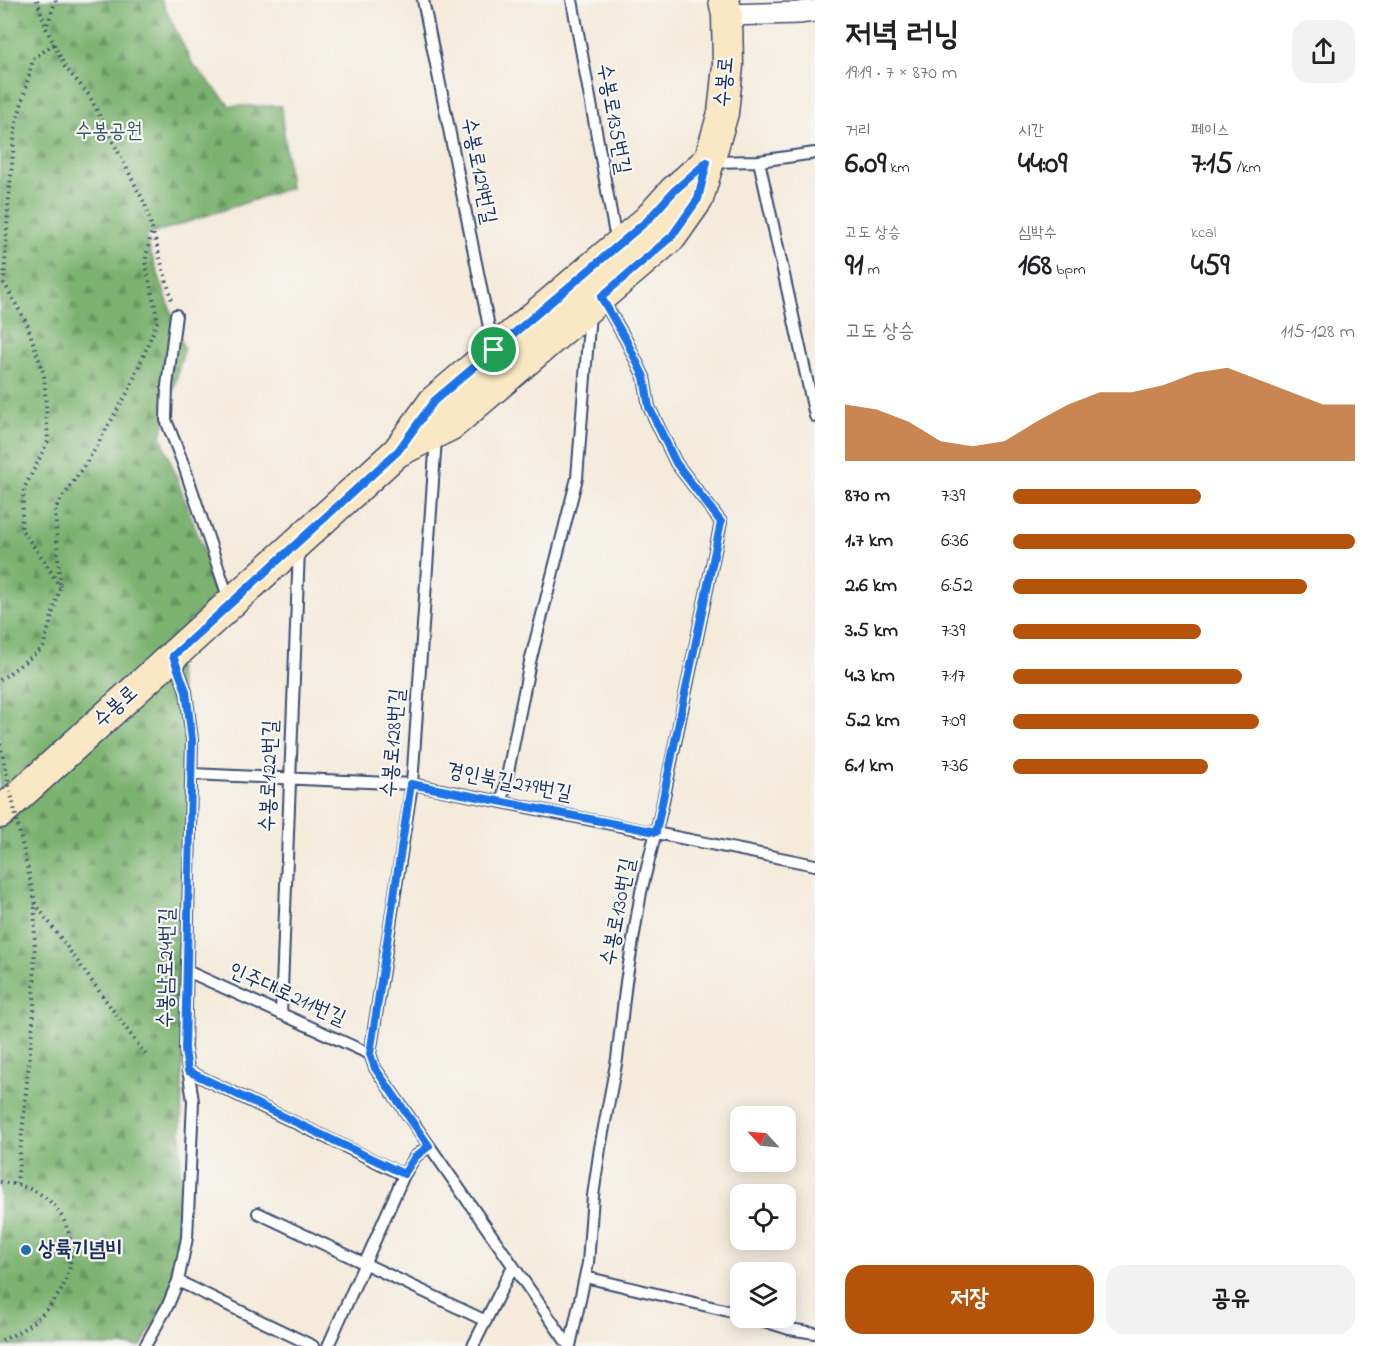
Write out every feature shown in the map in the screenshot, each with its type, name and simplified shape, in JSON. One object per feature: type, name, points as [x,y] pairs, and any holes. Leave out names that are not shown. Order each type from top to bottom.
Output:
[{"type":"street","name":"수봉로","points":[[398,451],[451,425],[672,236],[698,199],[723,113],[728,66],[726,7]]},
{"type":"street","points":[[726,7],[798,13],[815,11]]},
{"type":"street","name":"수봉로","points":[[0,813],[398,451],[434,401],[648,220],[674,191],[707,162]]},
{"type":"lane","name":"수봉로129번길","points":[[423,0],[494,350]]},
{"type":"lane","name":"수봉로135번길","points":[[572,0],[614,230],[620,243]]},
{"type":"lane","points":[[707,162],[759,161],[815,153]]},
{"type":"lane","points":[[759,161],[815,416]]},
{"type":"lane","points":[[502,802],[530,662],[577,478],[596,301]]},
{"type":"lane","name":"수봉로130번길","points":[[569,1346],[588,1263],[598,1157],[617,1059],[626,982],[641,892],[656,832],[721,522],[676,463],[649,407],[644,377],[626,340],[596,301]]},
{"type":"lane","points":[[176,315],[167,386],[166,420],[225,588],[232,602]]},
{"type":"lane","name":"수봉로128번길","points":[[370,1054],[411,784],[436,432]]},
{"type":"lane","name":"수봉로122번길","points":[[281,1014],[299,541]]},
{"type":"lane","name":"수봉남로24번길","points":[[145,1346],[168,1305],[178,1281],[187,1238],[193,1101],[185,1050],[192,740],[186,691],[173,656]]},
{"type":"lane","name":"경인북길279번길","points":[[192,774],[411,784],[815,865]]},
{"type":"lane","name":"인주대로211번길","points":[[187,971],[370,1054]]},
{"type":"lane","points":[[370,1054],[375,1068],[569,1346]]},
{"type":"lane","points":[[188,1071],[404,1174]]},
{"type":"lane","points":[[328,1346],[404,1174],[415,1157],[429,1146]]},
{"type":"lane","points":[[258,1213],[486,1321]]},
{"type":"lane","points":[[473,1346],[514,1267]]},
{"type":"lane","points":[[585,1277],[730,1311]]},
{"type":"lane","points":[[178,1281],[313,1346]]},
{"type":"lane","points":[[786,1328],[815,1333]]},
{"type":"path","points":[[37,0],[46,28],[65,67],[89,95],[145,204],[176,315]]},
{"type":"path","points":[[46,28],[56,0]]},
{"type":"path","points":[[54,44],[33,59],[15,130],[4,283],[27,324],[44,375],[48,430],[48,441],[24,489],[21,529],[60,587]]},
{"type":"path","points":[[0,680],[43,648],[60,587],[55,509],[92,454],[130,388],[158,320],[145,261],[152,230]]},
{"type":"path","points":[[0,744],[35,902],[34,1011],[17,1184]]},
{"type":"path","points":[[35,902],[147,1057]]},
{"type":"path","points":[[0,1182],[17,1184],[46,1198],[55,1206],[68,1229],[72,1256],[62,1290],[54,1301],[26,1327],[0,1341]]},
{"type":"green space","name":"수봉공원","points":[[0,0],[161,0],[192,63],[230,106],[281,106],[290,188],[145,236],[184,349],[161,436],[219,591],[173,639],[189,746],[178,1281],[141,1346],[0,1346]]},
{"type":"place","name":"상륙기념비","points":[[26,1250]]},
{"type":"route","points":[[707,162],[698,199],[672,236],[601,297],[644,377],[649,407],[676,463],[721,522],[656,832],[411,784],[370,1054],[375,1068],[429,1146],[415,1157],[404,1174],[188,1071],[185,1050],[192,740],[186,691],[173,656],[398,451],[434,401],[494,350],[648,220],[674,191],[707,162]]}]
